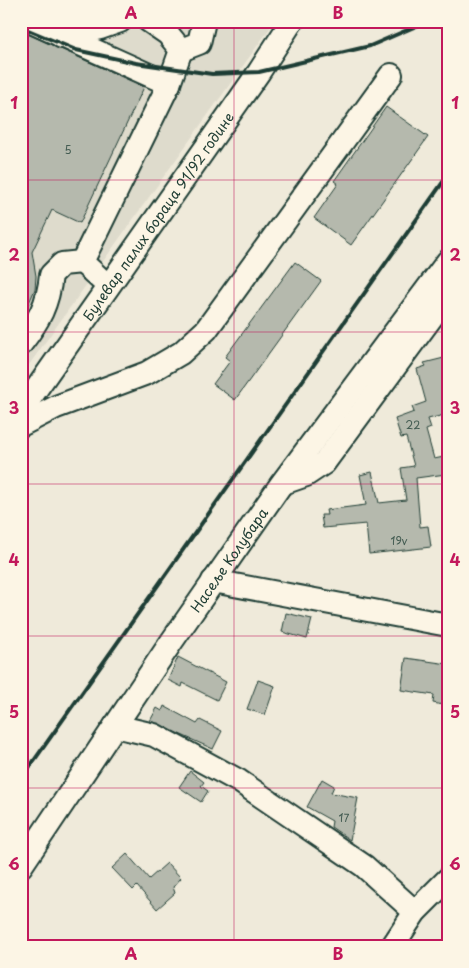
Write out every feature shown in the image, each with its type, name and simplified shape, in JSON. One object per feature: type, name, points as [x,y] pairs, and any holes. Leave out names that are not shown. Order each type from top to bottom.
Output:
[{"type":"street","points":[[29,21],[169,84]]},
{"type":"street","points":[[62,36],[100,28],[120,21]]},
{"type":"street","points":[[149,21],[168,34],[181,50]]},
{"type":"street","points":[[82,262],[169,84],[181,50],[199,42],[204,21]]},
{"type":"street","name":"Булевар палих бораца 91/92 године","points":[[21,411],[292,21]]},
{"type":"street","points":[[21,425],[56,406],[147,373],[181,353],[206,330],[391,75]]},
{"type":"street","name":"Насеље Колубара","points":[[21,866],[282,483],[448,261]]},
{"type":"street","points":[[21,344],[42,313],[49,296],[51,275],[62,264],[82,262],[108,286]]},
{"type":"street","points":[[282,483],[306,475],[324,462],[448,295]]},
{"type":"street","points":[[213,582],[448,625]]},
{"type":"street","points":[[115,726],[154,735],[239,781],[364,866],[415,912]]},
{"type":"street","points":[[392,947],[415,912],[448,879]]},
{"type":"shaded area","points":[[21,21],[275,21],[21,376]]},
{"type":"building","points":[[21,31],[144,87],[80,223],[52,210],[32,252],[36,276],[35,289],[21,321]]},
{"type":"building","points":[[386,107],[428,137],[351,245],[314,218],[338,184],[334,181]]},
{"type":"building","points":[[295,262],[321,281],[235,400],[213,384],[230,361],[225,357]]},
{"type":"building","points":[[448,357],[448,414],[428,419],[431,428],[426,430],[434,459],[444,457],[446,474],[416,478],[420,527],[428,526],[431,547],[369,554],[366,524],[323,528],[321,515],[327,515],[326,510],[366,505],[360,475],[372,472],[379,503],[406,500],[401,468],[414,466],[406,437],[401,438],[395,419],[414,412],[412,407],[426,402],[417,369],[426,366],[424,363]]},
{"type":"building","points":[[286,613],[312,619],[307,639],[282,632]]},
{"type":"building","points":[[178,657],[226,682],[217,700],[183,683],[182,687],[168,680]]},
{"type":"building","points":[[406,658],[448,664],[448,706],[433,703],[434,695],[401,690]]},
{"type":"building","points":[[258,680],[275,686],[265,715],[247,709]]},
{"type":"building","points":[[164,706],[197,724],[200,720],[222,731],[213,749],[150,721],[157,708],[162,711]]},
{"type":"building","points":[[190,771],[204,782],[201,786],[208,791],[201,802],[179,787]]},
{"type":"building","points":[[322,779],[334,786],[331,793],[358,798],[350,840],[331,827],[332,821],[307,807]]},
{"type":"building","points":[[127,854],[149,879],[167,863],[181,878],[173,887],[175,893],[157,909],[137,886],[133,890],[112,868]]},
{"type":"railway","points":[[21,27],[76,50],[136,63],[212,74],[259,72],[370,46],[428,21]]},
{"type":"railway","points":[[21,779],[448,175]]}]
